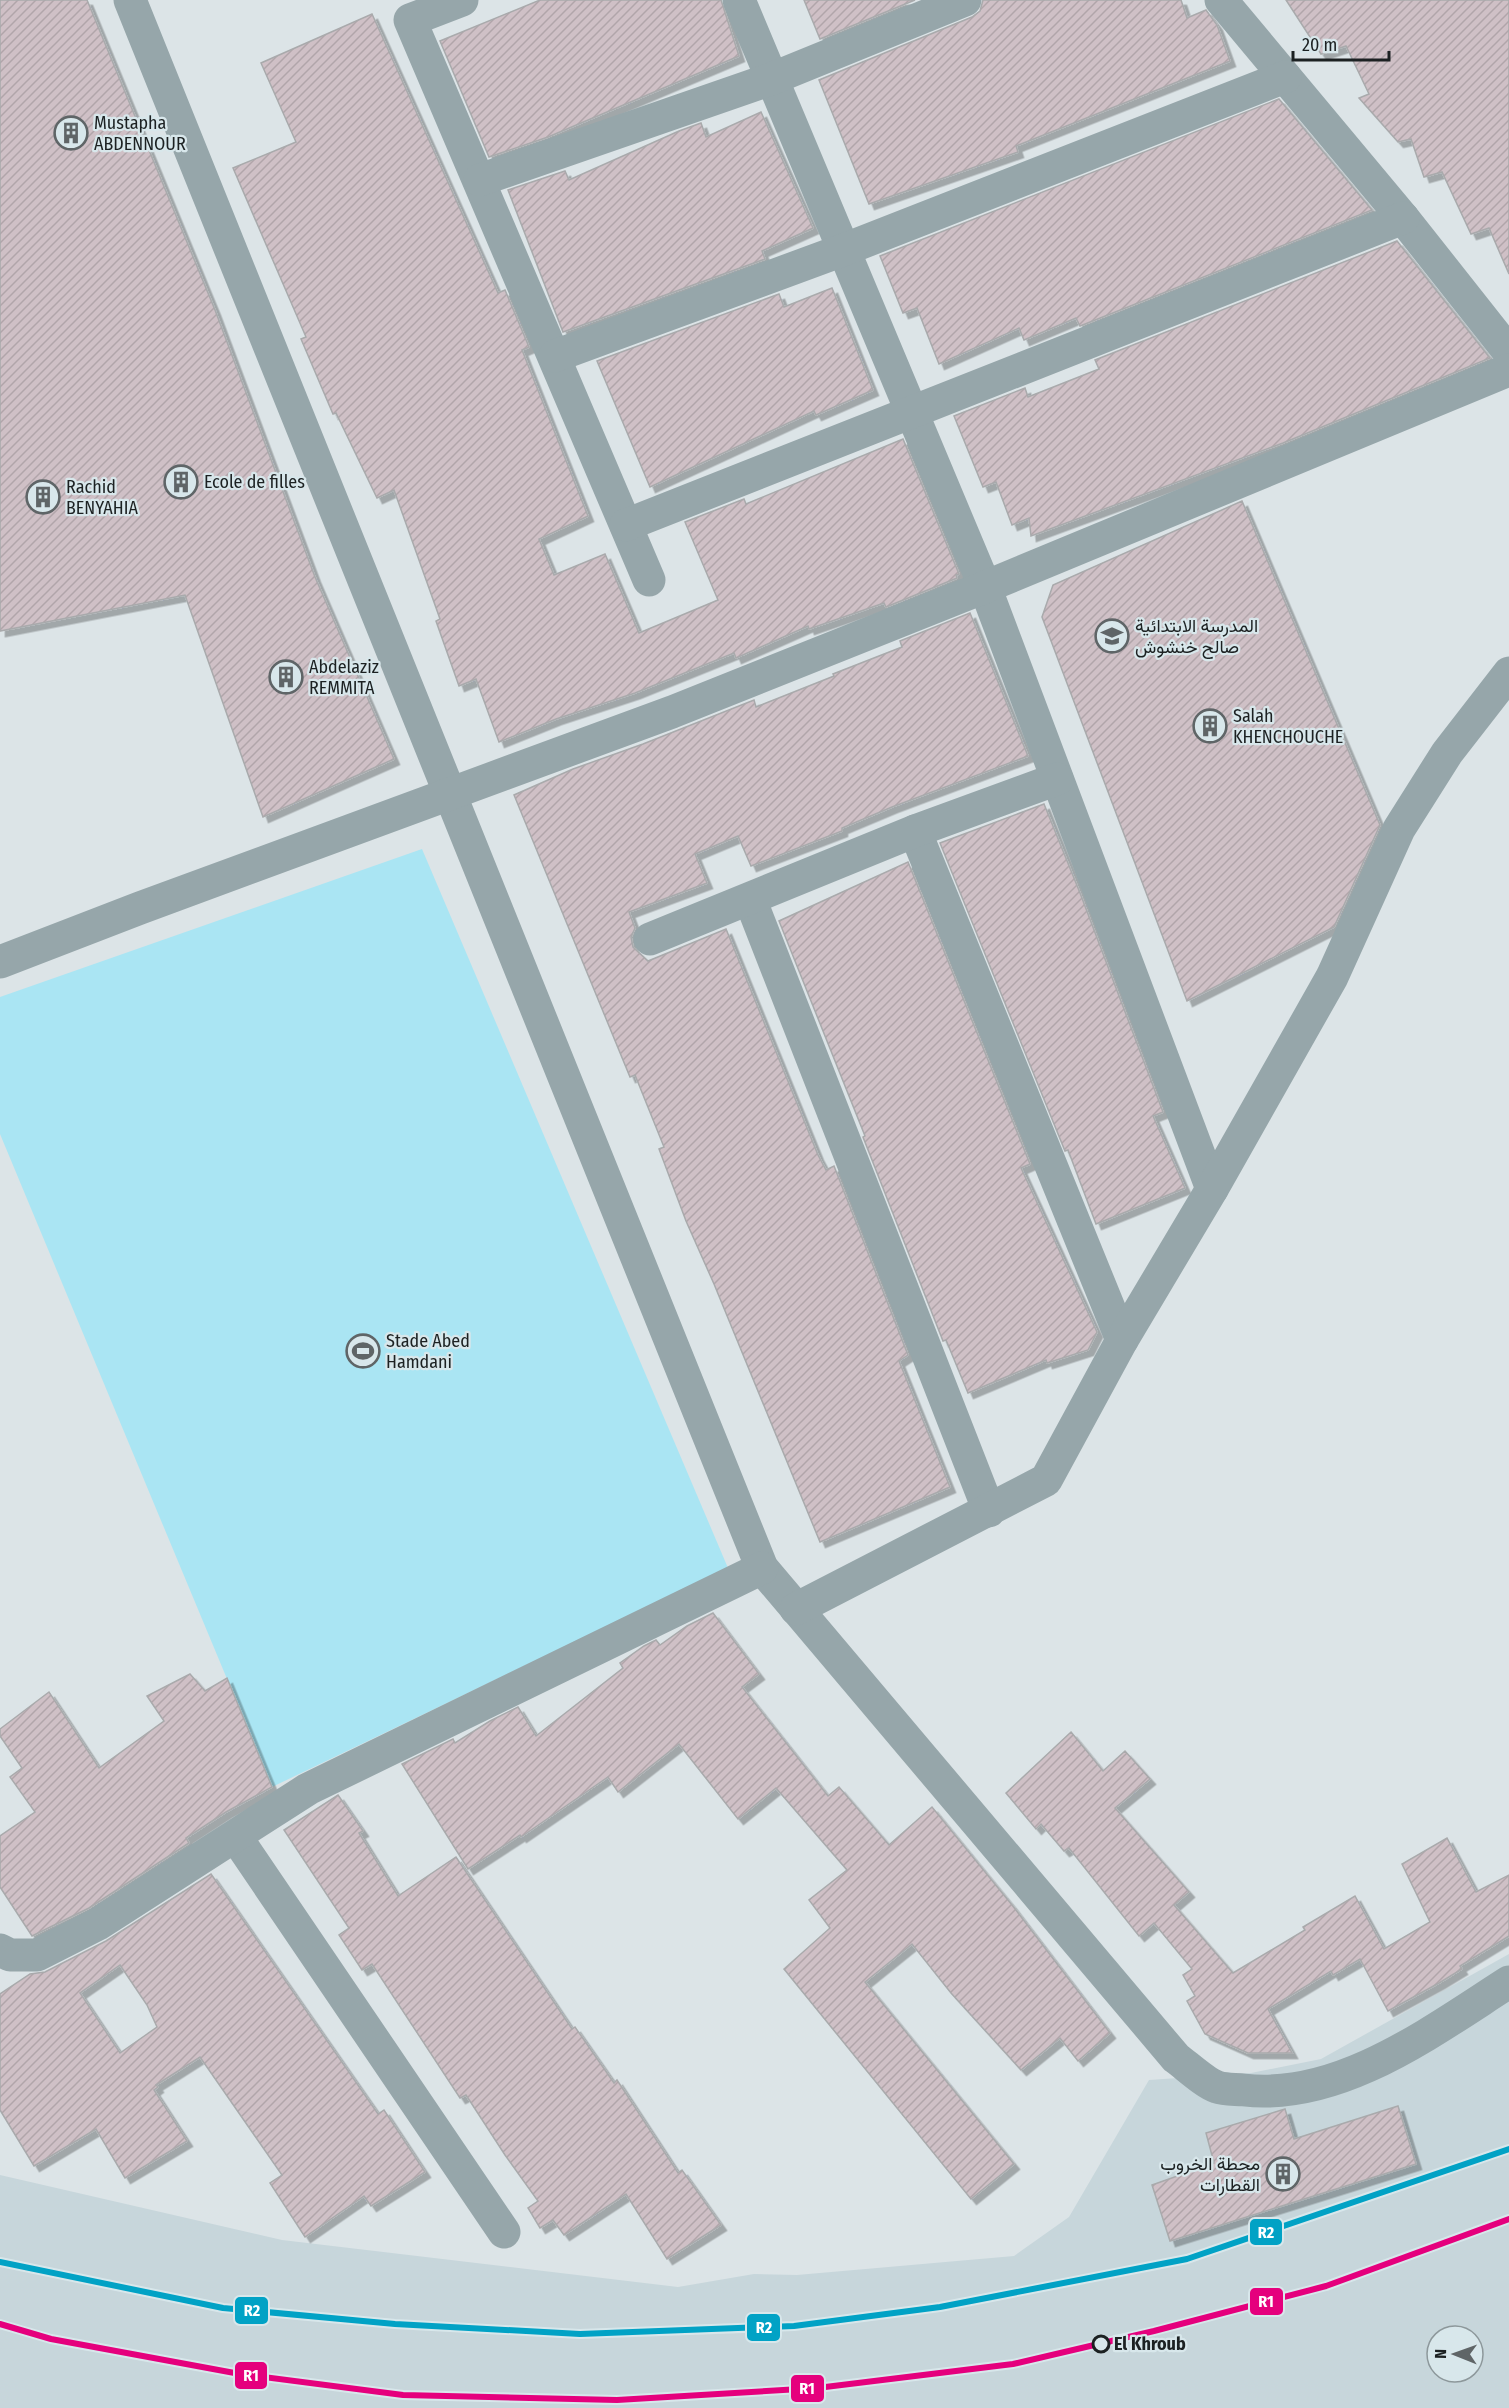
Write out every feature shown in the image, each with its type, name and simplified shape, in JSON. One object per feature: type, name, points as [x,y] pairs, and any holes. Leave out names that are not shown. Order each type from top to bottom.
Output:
[{"type":"street","points":[[129,0],[451,792],[762,1569],[1176,2058],[1216,2087],[1261,2092],[1305,2086],[1347,2075],[1402,2050],[1509,1982]]},
{"type":"street","points":[[462,0],[410,20],[649,580]]},
{"type":"street","points":[[739,0],[985,587],[1212,1189]]},
{"type":"street","points":[[480,180],[771,79],[965,0]]},
{"type":"street","points":[[1221,0],[1404,218],[1509,352]]},
{"type":"street","points":[[555,356],[843,250],[1285,77]]},
{"type":"street","points":[[626,525],[1404,218]]},
{"type":"street","points":[[0,962],[451,792],[672,712],[985,587],[1509,370]]},
{"type":"street","points":[[796,1609],[1046,1480],[1122,1340],[1212,1189],[1332,977],[1399,829],[1447,753],[1509,673]]},
{"type":"street","points":[[650,939],[915,831],[1057,779]]},
{"type":"street","points":[[915,831],[1122,1340]]},
{"type":"street","points":[[750,899],[989,1511]]},
{"type":"street","points":[[0,1950],[10,1955],[37,1955],[98,1924],[308,1789],[762,1569]]},
{"type":"street","points":[[236,1837],[504,2232]]},
{"type":"shaded area","name":"Stade Abed Hamdani","points":[[422,849],[728,1568],[272,1787],[0,1134],[0,997]]},
{"type":"shaded area","points":[[1509,1954],[1509,2408],[0,2408],[0,2175],[282,2240],[678,2287],[754,2274],[797,2275],[1014,2256],[1069,2217],[1149,2080],[1251,2073],[1321,2059]]},
{"type":"building","points":[[0,0],[87,0],[215,310],[315,577],[394,759],[263,817],[185,595],[0,631]]},
{"type":"building","points":[[540,0],[721,0],[739,56],[548,137],[489,157],[440,41]]},
{"type":"building","points":[[804,0],[915,0],[820,39]]},
{"type":"building","points":[[983,0],[1181,0],[1187,18],[1206,10],[1217,25],[1230,61],[1016,146],[1018,152],[869,204],[819,80],[972,17],[980,11]]},
{"type":"building","points":[[1286,0],[1509,0],[1509,274],[1489,228],[1471,234],[1442,172],[1424,177],[1411,139],[1398,142],[1359,98],[1369,94],[1346,46],[1321,54]]},
{"type":"building","points":[[372,14],[498,293],[505,290],[529,347],[522,350],[588,516],[539,539],[554,575],[605,554],[639,633],[718,600],[685,522],[744,499],[746,504],[903,439],[959,574],[956,575],[957,578],[886,607],[884,603],[809,629],[808,626],[736,658],[734,653],[635,693],[556,719],[499,742],[476,679],[459,686],[436,621],[440,619],[394,490],[377,498],[336,413],[333,414],[301,339],[306,337],[233,168],[296,142],[261,63]]},
{"type":"building","points":[[1279,99],[1372,210],[1080,326],[1076,318],[1024,340],[1019,328],[939,364],[917,308],[903,313],[880,256]]},
{"type":"building","points":[[761,112],[813,228],[762,251],[765,259],[563,332],[508,190],[565,171],[569,180],[701,123],[706,137]]},
{"type":"building","points":[[1397,241],[1490,358],[1283,443],[1031,536],[1029,518],[1012,525],[996,482],[983,487],[954,416],[1025,388],[1028,397],[1099,369],[1095,360]]},
{"type":"building","points":[[832,288],[873,390],[816,415],[814,411],[650,487],[597,361],[779,294],[784,307]]},
{"type":"building","name":"Salah KHENCHOUCHE","points":[[1242,501],[1380,825],[1334,927],[1187,1001],[1042,617],[1053,585]]},
{"type":"building","points":[[970,613],[1028,756],[892,807],[842,828],[842,831],[751,866],[738,836],[695,854],[707,883],[629,912],[635,928],[631,937],[633,947],[648,961],[726,929],[818,1155],[826,1170],[834,1166],[908,1355],[899,1361],[950,1487],[820,1542],[686,1221],[659,1149],[664,1147],[635,1075],[630,1077],[514,795],[573,769],[754,700],[756,707],[834,676],[833,674],[902,647],[900,641]]},
{"type":"building","points":[[1044,804],[1163,1112],[1153,1116],[1185,1188],[1096,1224],[1068,1150],[1065,1151],[940,843]]},
{"type":"building","points":[[908,862],[1030,1164],[1021,1168],[1097,1332],[1088,1350],[1047,1363],[1046,1360],[968,1393],[946,1340],[943,1341],[863,1137],[865,1136],[779,921]]},
{"type":"building","points":[[713,1613],[759,1674],[742,1687],[828,1796],[839,1787],[889,1845],[932,1807],[1012,1905],[1110,2033],[1078,2061],[1060,2038],[1021,2070],[951,1993],[912,1944],[865,1982],[1014,2164],[971,2199],[784,1969],[830,1928],[809,1900],[847,1870],[776,1788],[738,1819],[679,1744],[618,1792],[608,1777],[521,1837],[520,1835],[468,1869],[402,1764],[453,1739],[455,1743],[518,1707],[536,1736],[623,1668],[620,1663],[644,1646],[656,1640],[660,1645],[687,1626]]},
{"type":"building","points":[[190,1674],[205,1691],[227,1678],[272,1787],[226,1812],[186,1838],[189,1843],[89,1908],[32,1936],[0,1887],[0,1836],[35,1812],[10,1777],[22,1768],[0,1736],[0,1729],[49,1692],[99,1768],[164,1721],[147,1696]]},
{"type":"building","points":[[1071,1732],[1103,1771],[1125,1751],[1150,1779],[1115,1808],[1189,1892],[1174,1905],[1233,1973],[1305,1930],[1303,1927],[1355,1896],[1384,1949],[1430,1922],[1402,1864],[1447,1838],[1476,1892],[1509,1875],[1509,1936],[1460,1966],[1462,1969],[1388,2011],[1360,1959],[1333,1975],[1331,1971],[1268,2009],[1292,2053],[1248,2053],[1205,2034],[1187,2001],[1195,1996],[1183,1975],[1192,1969],[1154,1923],[1139,1936],[1069,1848],[1064,1851],[1041,1824],[1036,1829],[1006,1793]]},
{"type":"building","points":[[338,1795],[363,1831],[359,1833],[398,1896],[456,1857],[572,2029],[575,2027],[614,2083],[617,2080],[678,2173],[682,2170],[721,2225],[667,2259],[626,2194],[564,2235],[553,2220],[540,2228],[528,2208],[538,2201],[466,2095],[460,2098],[372,1964],[362,1970],[339,1935],[349,1928],[284,1830]]},
{"type":"building","points":[[211,1874],[378,2114],[384,2110],[425,2172],[371,2206],[364,2196],[305,2237],[270,2183],[282,2175],[200,2057],[156,2085],[158,2087],[154,2090],[187,2141],[125,2178],[96,2129],[34,2166],[0,2110],[0,1994],[30,1974],[45,1972],[106,1941]],"holes":[[[120,1965],[147,2005],[157,2027],[120,2053],[80,1993]]]},
{"type":"building","name":"محطة الخروب القطارات","points":[[1398,2106],[1416,2164],[1170,2241],[1152,2185],[1214,2163],[1206,2133],[1285,2109],[1294,2139]]},
{"type":"railway","points":[[0,2324],[51,2339],[240,2374],[403,2395],[617,2400],[817,2388],[1013,2364],[1154,2331],[1326,2286],[1509,2219]]},
{"type":"transit line","name":"R2","points":[[0,2262],[223,2308],[395,2324],[580,2334],[794,2326],[940,2307],[1187,2259],[1509,2149]]},
{"type":"transit line","name":"R1","points":[[0,2324],[51,2339],[240,2374],[403,2395],[617,2400],[817,2388],[1013,2364],[1154,2331],[1326,2286],[1509,2219]]},
{"type":"place","name":"Mustapha ABDENNOUR","points":[[71,133]]},
{"type":"place","name":"Ecole de filles","points":[[181,482]]},
{"type":"place","name":"Rachid BENYAHIA","points":[[43,497]]},
{"type":"place","name":"المدرسة الابتدائية صالح خنشوش","points":[[1112,636]]},
{"type":"place","name":"Abdelaziz REMMITA","points":[[286,677]]},
{"type":"place","name":"Salah KHENCHOUCHE","points":[[1210,726]]},
{"type":"place","name":"Stade Abed Hamdani","points":[[363,1351]]},
{"type":"place","name":"محطة الخروب القطارات","points":[[1283,2174]]},
{"type":"place","name":"El Khroub","points":[[1101,2344]]}]
